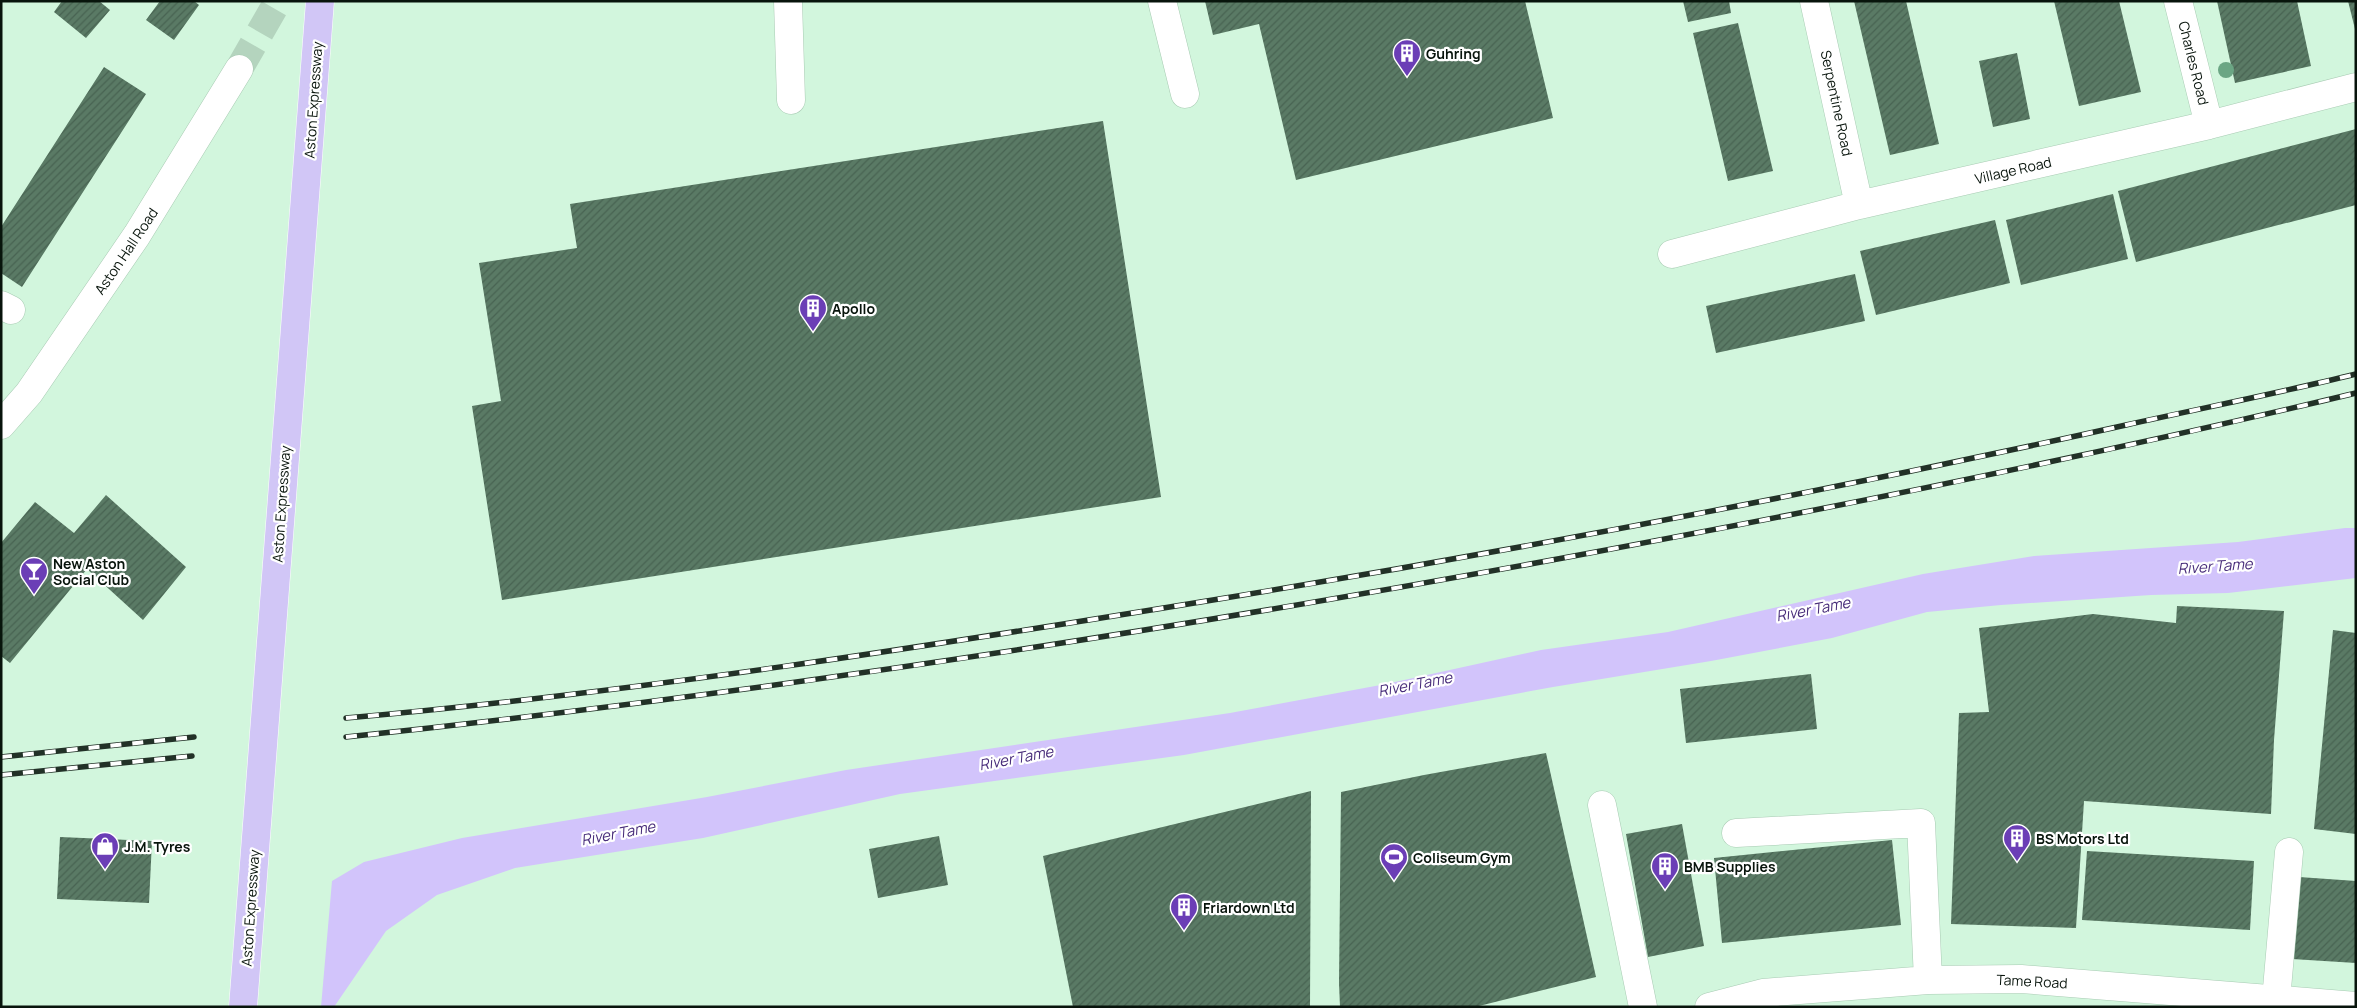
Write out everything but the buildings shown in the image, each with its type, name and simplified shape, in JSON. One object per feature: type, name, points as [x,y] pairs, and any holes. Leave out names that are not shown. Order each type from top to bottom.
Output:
[{"type":"highway","name":"Aston Expressway","points":[[243,1007],[320,1]]},
{"type":"street","points":[[788,1],[791,100]]},
{"type":"street","points":[[1162,1],[1185,94]]},
{"type":"street","name":"Serpentine Road","points":[[1814,1],[1859,205]]},
{"type":"street","name":"Charles Road","points":[[2178,1],[2209,125]]},
{"type":"street","name":"Aston Hall Road","points":[[1,425],[29,393],[137,235],[239,69]]},
{"type":"street","name":"Village Road","points":[[1672,254],[1859,205],[2209,125],[2356,87]]},
{"type":"street","points":[[1602,805],[1643,1007]]},
{"type":"street","points":[[1736,833],[1921,823],[1928,980]]},
{"type":"street","points":[[2276,1000],[2289,852]]},
{"type":"street","name":"Tame Road","points":[[1709,1007],[1763,992],[1928,980],[2021,979],[2356,1006]]},
{"type":"water","name":"River Tame","points":[[2356,528],[2356,578],[2228,593],[2151,595],[1927,612],[1832,638],[1711,661],[1553,687],[1184,755],[900,794],[703,838],[515,868],[437,895],[386,931],[334,1007],[321,1007],[332,881],[364,862],[462,838],[707,797],[846,770],[1230,713],[1386,684],[1541,650],[1668,632],[1923,574],[2034,556],[2238,542]]},
{"type":"tunnel","points":[[239,69],[278,1]]},
{"type":"railway","points":[[346,718],[565,695],[784,666],[1002,634],[1333,580],[1560,540],[1787,496],[2013,450],[2356,374]]},
{"type":"railway","points":[[346,737],[499,720],[804,681],[1108,636],[1412,585],[1861,501],[2059,460],[2356,393]]},
{"type":"railway","points":[[1,757],[194,737]]},
{"type":"railway","points":[[1,775],[192,756]]},
{"type":"place","name":"Guhring","points":[[1407,77]]},
{"type":"place","name":"Apollo","points":[[813,332]]},
{"type":"place","name":"New Aston Social Club","points":[[34,595]]},
{"type":"place","name":"BS Motors Ltd","points":[[2017,862]]},
{"type":"place","name":"J.M. Tyres","points":[[105,870]]},
{"type":"place","name":"Coliseum Gym","points":[[1394,881]]},
{"type":"place","name":"BMB Supplies","points":[[1665,890]]},
{"type":"place","name":"Friardown Ltd","points":[[1184,931]]}]
